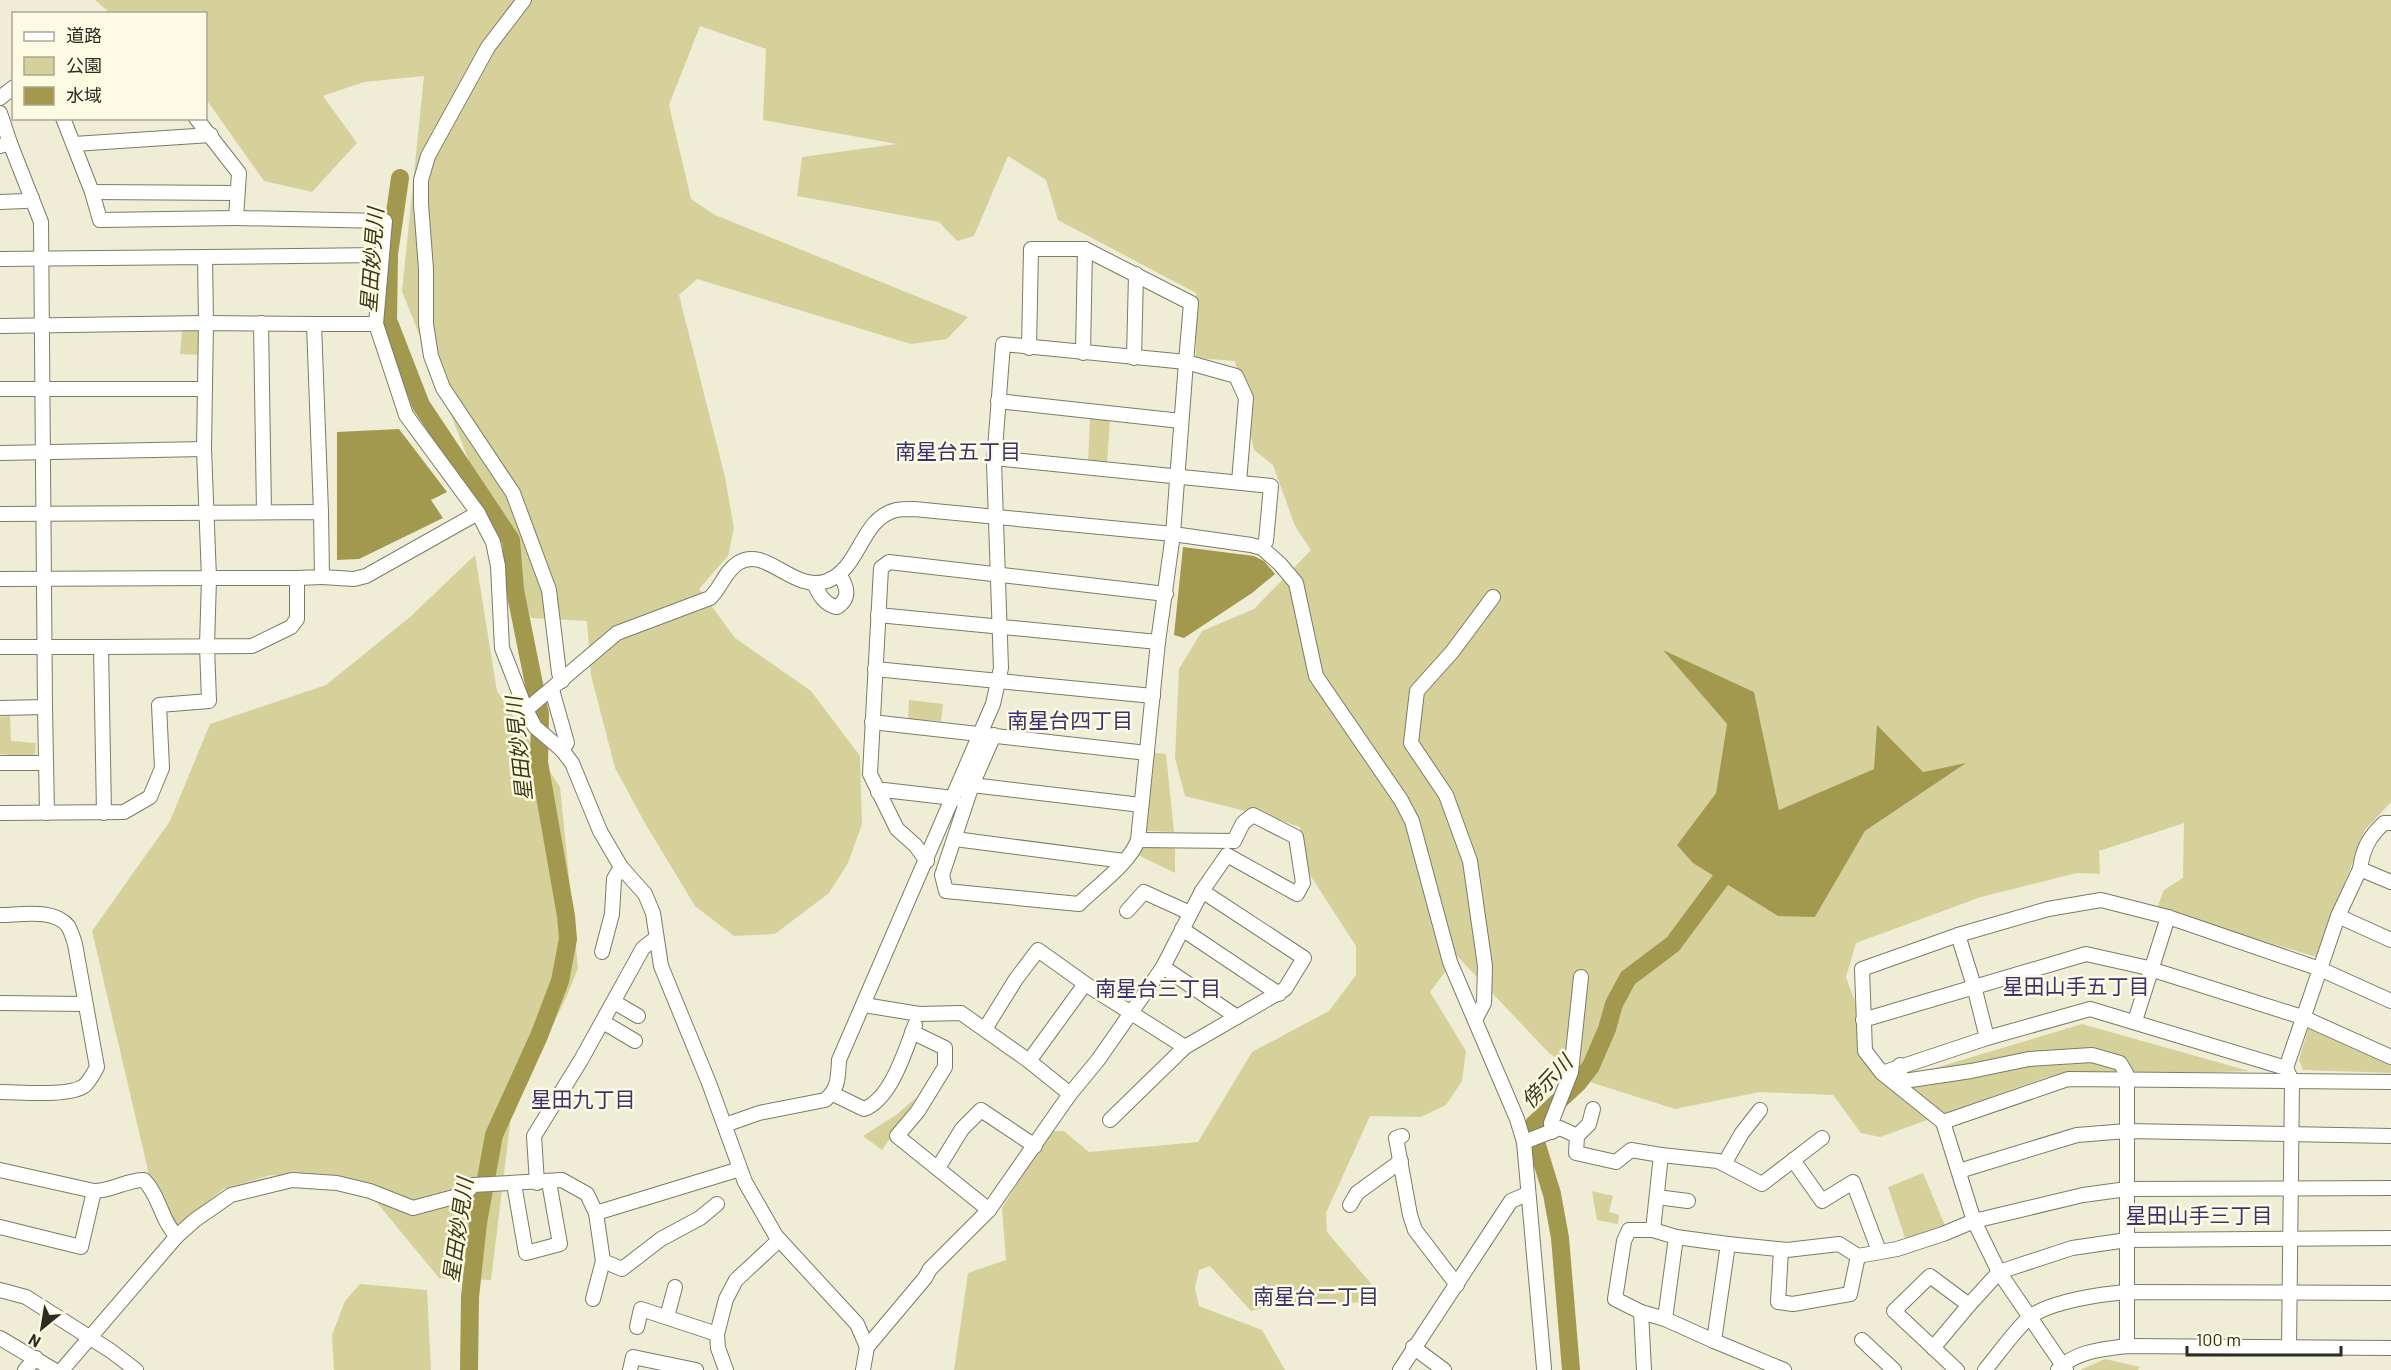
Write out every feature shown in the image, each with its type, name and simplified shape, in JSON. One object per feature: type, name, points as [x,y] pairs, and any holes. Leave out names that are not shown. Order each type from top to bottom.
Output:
[{"type":"street","points":[[524,0],[488,46],[428,156],[421,180],[426,269],[426,324],[431,356],[443,388],[513,493],[549,590],[558,674],[553,689],[567,743],[562,750]]},
{"type":"street","points":[[0,98],[12,89]]},
{"type":"street","points":[[0,113],[5,144],[32,198],[41,222],[44,763],[47,813]]},
{"type":"street","points":[[64,120],[92,192],[100,220],[236,218],[385,221],[375,324],[406,415],[478,513],[493,542],[498,566],[502,648],[530,708],[535,727],[562,750],[572,763],[600,831],[621,867],[645,894],[653,914],[661,966],[725,1125],[740,1169],[779,1240],[857,1324],[867,1347]]},
{"type":"street","points":[[198,120],[239,173],[236,218]]},
{"type":"street","points":[[74,144],[211,135]]},
{"type":"street","points":[[92,192],[237,193]]},
{"type":"street","points":[[0,201],[25,201],[32,198]]},
{"type":"street","points":[[1029,348],[1031,249],[1084,249],[1191,303],[1186,362],[1181,421],[1176,477],[1173,534],[1158,642],[1138,840],[1135,849],[1124,861],[1078,904],[946,891],[942,875],[988,734],[1001,668],[994,458],[1003,344],[1029,348],[1186,362],[1236,376],[1246,398],[1239,483]]},
{"type":"street","points":[[1083,353],[1084,249]]},
{"type":"street","points":[[0,259],[381,255]]},
{"type":"street","points":[[0,813],[124,812],[150,797],[162,768],[159,705],[210,701],[207,646],[208,512],[204,449],[205,257]]},
{"type":"street","points":[[1134,358],[1136,274]]},
{"type":"street","points":[[0,326],[206,323],[375,324]]},
{"type":"street","points":[[261,323],[264,512]]},
{"type":"street","points":[[314,324],[322,577]]},
{"type":"street","points":[[0,389],[205,388]]},
{"type":"street","points":[[998,401],[1181,421]]},
{"type":"street","points":[[0,453],[204,449]]},
{"type":"street","points":[[994,458],[1271,486],[1266,541],[1262,548]]},
{"type":"street","points":[[530,708],[617,633],[710,598],[718,591],[730,569],[740,561],[751,558],[765,560],[797,579],[814,584],[840,575],[851,562],[871,528],[881,517],[895,510],[914,509],[1173,534],[1262,548],[1296,583],[1316,676],[1401,801],[1412,821],[1450,962],[1516,1119],[1538,1137]]},
{"type":"street","points":[[0,514],[321,512]]},
{"type":"street","points":[[0,579],[322,577],[354,579],[366,576],[478,513]]},
{"type":"street","points":[[927,861],[915,845],[897,829],[870,774],[881,568],[889,562],[1166,594]]},
{"type":"street","points":[[814,584],[829,606],[837,607],[844,603],[847,596],[846,585],[840,575]]},
{"type":"street","points":[[0,647],[252,646],[291,627],[297,619],[297,578]]},
{"type":"street","points":[[1474,1020],[1484,1003],[1485,966],[1470,861],[1446,795],[1411,742],[1417,691],[1452,652],[1493,597]]},
{"type":"street","points":[[878,615],[1158,642]]},
{"type":"street","points":[[101,647],[104,813]]},
{"type":"street","points":[[875,669],[1153,696]]},
{"type":"street","points":[[0,708],[45,707]]},
{"type":"street","points":[[872,722],[1147,753]]},
{"type":"street","points":[[725,1125],[759,1113],[825,1100],[833,1094],[837,1084],[839,1059],[886,949],[953,800],[988,734]]},
{"type":"street","points":[[0,763],[44,763]]},
{"type":"street","points":[[972,785],[1142,805]]},
{"type":"street","points":[[878,792],[884,790],[945,797],[953,800]]},
{"type":"street","points":[[863,1370],[867,1347],[930,1269],[989,1210],[1070,1094],[1131,1014],[1163,967],[1202,891],[1227,855],[1297,894],[1303,883],[1296,837],[1253,815],[1243,823],[1234,841],[1138,840]]},
{"type":"street","points":[[2289,1348],[2292,1082],[2286,1068],[2338,916],[2360,869],[2363,850],[2371,836],[2385,823],[2391,823]]},
{"type":"street","points":[[955,839],[1124,861]]},
{"type":"street","points":[[602,952],[612,914],[614,879],[621,867]]},
{"type":"street","points":[[2360,869],[2391,882]]},
{"type":"street","points":[[1110,1120],[1185,1047],[1285,989],[1304,958],[1202,891]]},
{"type":"street","points":[[1127,911],[1144,892],[1190,913]]},
{"type":"street","points":[[2391,1001],[2320,969],[2168,917],[2102,900],[2048,909],[1958,935],[1862,969],[1865,1051],[1882,1073],[1943,1122],[1974,1221],[1999,1272],[2062,1368],[2094,1350],[2127,1346],[2391,1348]]},
{"type":"street","points":[[0,915],[49,915],[60,919],[69,927],[75,944],[97,1067],[90,1080],[82,1088],[66,1092],[0,1092]]},
{"type":"street","points":[[2338,916],[2391,940]]},
{"type":"street","points":[[2135,1021],[2168,917]]},
{"type":"street","points":[[1182,929],[1279,994]]},
{"type":"street","points":[[1958,935],[1987,1038]]},
{"type":"street","points":[[512,1256],[560,1244],[543,1183],[534,1136],[603,1022],[643,948],[656,938]]},
{"type":"street","points":[[985,1029],[1016,979],[1038,950],[1085,984],[1185,1047]]},
{"type":"street","points":[[1863,1020],[2086,954],[2151,969],[2302,1017],[2391,1057]]},
{"type":"street","points":[[1163,967],[1237,1017]]},
{"type":"street","points":[[1540,1369],[1527,1194],[1538,1137],[1551,1123],[1571,1072],[1581,977]]},
{"type":"street","points":[[1029,1062],[1085,984]]},
{"type":"street","points":[[614,1002],[639,1017]]},
{"type":"street","points":[[0,1003],[85,1004]]},
{"type":"street","points":[[864,1005],[919,1014],[961,1013],[1070,1094]]},
{"type":"street","points":[[1882,1073],[1900,1065],[1987,1038],[2090,1009],[2286,1068]]},
{"type":"street","points":[[833,1094],[864,1109],[874,1105],[888,1089],[919,1014]]},
{"type":"street","points":[[603,1022],[635,1041]]},
{"type":"street","points":[[912,1032],[945,1048],[945,1067],[918,1111],[897,1136],[989,1210]]},
{"type":"street","points":[[1900,1065],[1900,1075],[1904,1081],[2029,1059],[2092,1055],[2120,1063],[2127,1080],[2127,1346]]},
{"type":"street","points":[[1943,1122],[2068,1079],[2391,1082]]},
{"type":"street","points":[[1593,1109],[1588,1124],[1577,1136],[1574,1160],[1616,1162],[1631,1150],[1718,1161],[1762,1184],[1822,1138]]},
{"type":"street","points":[[938,1168],[962,1129],[981,1110],[1035,1146]]},
{"type":"street","points":[[1724,1164],[1742,1133],[1761,1110]]},
{"type":"street","points":[[1538,1137],[1560,1128],[1577,1136]]},
{"type":"street","points":[[1959,1171],[2077,1135],[2127,1131],[2391,1136]]},
{"type":"street","points":[[1402,1136],[1396,1138],[1410,1215],[1415,1230],[1457,1285]]},
{"type":"street","points":[[1653,1230],[1661,1155]]},
{"type":"street","points":[[1793,1160],[1822,1201],[1853,1182],[1879,1251]]},
{"type":"street","points":[[1350,1205],[1357,1193],[1401,1161]]},
{"type":"street","points":[[596,1213],[740,1169]]},
{"type":"street","points":[[0,1170],[94,1191],[106,1191],[132,1180],[144,1180],[152,1188],[170,1229],[177,1236]]},
{"type":"street","points":[[62,1370],[177,1236],[195,1220],[231,1195],[292,1180],[338,1183],[370,1191],[413,1208],[465,1194],[473,1185],[543,1183],[562,1180],[587,1194],[596,1213],[603,1261],[593,1299]]},
{"type":"street","points":[[514,1184],[526,1253]]},
{"type":"street","points":[[1784,1370],[1665,1319],[1641,1312],[1615,1299],[1624,1241],[1629,1230],[1653,1230],[1676,1237],[1781,1250],[1839,1244],[1858,1256],[1897,1249],[1974,1221],[2072,1198],[2127,1189],[2391,1188]]},
{"type":"street","points":[[0,1227],[81,1247],[94,1191]]},
{"type":"street","points":[[1400,1370],[1413,1347],[1512,1201],[1527,1194]]},
{"type":"street","points":[[1657,1197],[1688,1201]]},
{"type":"street","points":[[603,1261],[622,1269],[661,1239],[700,1218],[717,1204]]},
{"type":"street","points":[[1665,1319],[1676,1237]]},
{"type":"street","points":[[1933,1348],[1999,1272],[2072,1248],[2127,1240],[2391,1238]]},
{"type":"street","points":[[726,1370],[718,1348],[717,1334],[726,1299],[736,1280],[779,1240]]},
{"type":"street","points":[[1714,1341],[1728,1244]]},
{"type":"street","points":[[1781,1250],[1778,1302],[1793,1304],[1850,1294],[1858,1256]]},
{"type":"street","points":[[1957,1370],[1894,1311],[1930,1276],[1969,1305]]},
{"type":"street","points":[[667,1317],[675,1287]]},
{"type":"street","points":[[0,1290],[26,1297],[111,1351],[136,1370]]},
{"type":"street","points":[[1985,1370],[2030,1316],[2053,1307],[2098,1295],[2127,1292],[2391,1293]]},
{"type":"street","points":[[637,1327],[641,1305],[667,1317],[717,1334]]},
{"type":"street","points":[[1641,1312],[1644,1370]]},
{"type":"street","points":[[0,1338],[54,1370]]},
{"type":"street","points":[[1862,1340],[1894,1370]]},
{"type":"street","points":[[1413,1347],[1444,1370]]},
{"type":"street","points":[[630,1370],[633,1357],[696,1370]]},
{"type":"street","points":[[26,1370],[36,1358]]},
{"type":"green space","points":[[95,0],[2391,0],[2391,802],[2365,830],[2316,957],[2157,908],[2164,890],[2183,878],[2184,823],[2099,851],[2100,874],[2077,873],[1981,897],[1856,943],[1846,977],[1885,1083],[2082,1024],[2249,1071],[2047,1077],[1880,1137],[1861,1133],[1833,1095],[1760,1092],[1675,1109],[1593,1083],[1549,1053],[1457,956],[1430,992],[1466,1051],[1462,1081],[1446,1105],[1421,1117],[1370,1116],[1326,1213],[1327,1232],[1374,1287],[1368,1302],[1272,1306],[1251,1311],[1210,1266],[1199,1270],[1195,1288],[1199,1306],[1262,1330],[1285,1370],[954,1370],[968,1273],[1006,1260],[1002,1208],[1051,1131],[1064,1131],[1089,1152],[1198,1142],[1252,1052],[1329,1011],[1356,975],[1356,946],[1310,875],[1300,827],[1274,818],[1185,796],[1175,758],[1179,669],[1202,631],[1254,609],[1311,550],[1295,526],[1273,465],[1254,450],[1235,361],[1196,358],[1196,293],[1058,220],[1046,180],[1008,156],[974,236],[957,241],[939,222],[797,196],[802,157],[897,144],[763,120],[766,49],[700,26],[669,105],[691,199],[715,215],[968,317],[947,339],[911,344],[697,279],[679,295],[725,477],[734,528],[728,556],[699,589],[735,638],[811,691],[860,756],[862,824],[848,863],[829,893],[775,934],[734,936],[695,906],[615,768],[591,675],[587,621],[531,618],[402,291],[424,76],[364,82],[323,96],[357,143],[312,192],[264,181],[207,100],[207,12],[109,12]],"holes":[[[1664,651],[1754,692],[1779,811],[1874,769],[1923,772],[1964,764],[1865,831],[1815,917],[1677,845],[1716,793],[1727,724]]]},
{"type":"green space","points":[[182,331],[201,331],[201,355],[180,354]]},
{"type":"green space","points":[[1090,418],[1110,420],[1107,463],[1088,462]]},
{"type":"green space","points":[[475,555],[497,691],[560,787],[578,968],[566,998],[512,1108],[491,1280],[439,1278],[360,1182],[271,1175],[223,1189],[176,1228],[151,1183],[92,931],[170,821],[210,724],[326,685],[410,617]]},
{"type":"green space","points":[[909,700],[943,704],[941,721],[908,719]]},
{"type":"green space","points":[[10,716],[11,741],[36,743],[35,757],[0,754],[0,717]]},
{"type":"green space","points":[[1154,753],[1166,754],[1174,832],[1146,831]]},
{"type":"green space","points":[[1141,844],[1175,845],[1175,873],[1136,854]]},
{"type":"green space","points":[[2309,1026],[2391,1062],[2391,1073],[2303,1070],[2299,1060]]},
{"type":"green space","points":[[918,1096],[882,1150],[863,1136],[896,1115]]},
{"type":"green space","points":[[1923,1173],[1946,1228],[1906,1241],[1888,1187]]},
{"type":"green space","points":[[1592,1191],[1613,1196],[1609,1212],[1619,1215],[1618,1224],[1597,1220]]},
{"type":"green space","points":[[360,1284],[427,1290],[431,1370],[334,1370],[332,1335],[345,1301]]},
{"type":"green space","points":[[2105,1359],[2140,1367],[2138,1370],[2080,1370]]},
{"type":"water","points":[[399,429],[447,492],[431,500],[443,518],[359,559],[337,560],[337,432]]},
{"type":"water","points":[[1183,547],[1254,556],[1264,561],[1275,574],[1252,593],[1184,638],[1174,635]]},
{"type":"water","points":[[1663,650],[1754,692],[1779,810],[1874,769],[1877,725],[1923,772],[1966,763],[1865,831],[1815,917],[1778,916],[1693,863],[1677,845],[1716,793],[1727,724]]},
{"type":"waterway","name":"星田妙見川","points":[[400,178],[389,254],[388,320],[421,405],[511,540],[515,590],[540,714],[539,762],[568,939],[560,981],[539,1036],[494,1135],[478,1223],[470,1297],[469,1370]]},
{"type":"waterway","name":"傍示川","points":[[1571,1370],[1560,1238],[1552,1194],[1532,1129],[1534,1124],[1578,1083],[1591,1066],[1607,1029],[1614,1004],[1628,978],[1673,944],[1722,878],[1732,859]]},
{"type":"district","name":"南星台五丁目","points":[[958,450]]},
{"type":"district","name":"南星台四丁目","points":[[1070,719]]},
{"type":"district","name":"星田山手五丁目","points":[[2076,985]]},
{"type":"district","name":"南星台三丁目","points":[[1158,987]]},
{"type":"district","name":"星田九丁目","points":[[583,1098]]},
{"type":"district","name":"星田山手三丁目","points":[[2199,1214]]},
{"type":"district","name":"南星台二丁目","points":[[1316,1295]]}]
